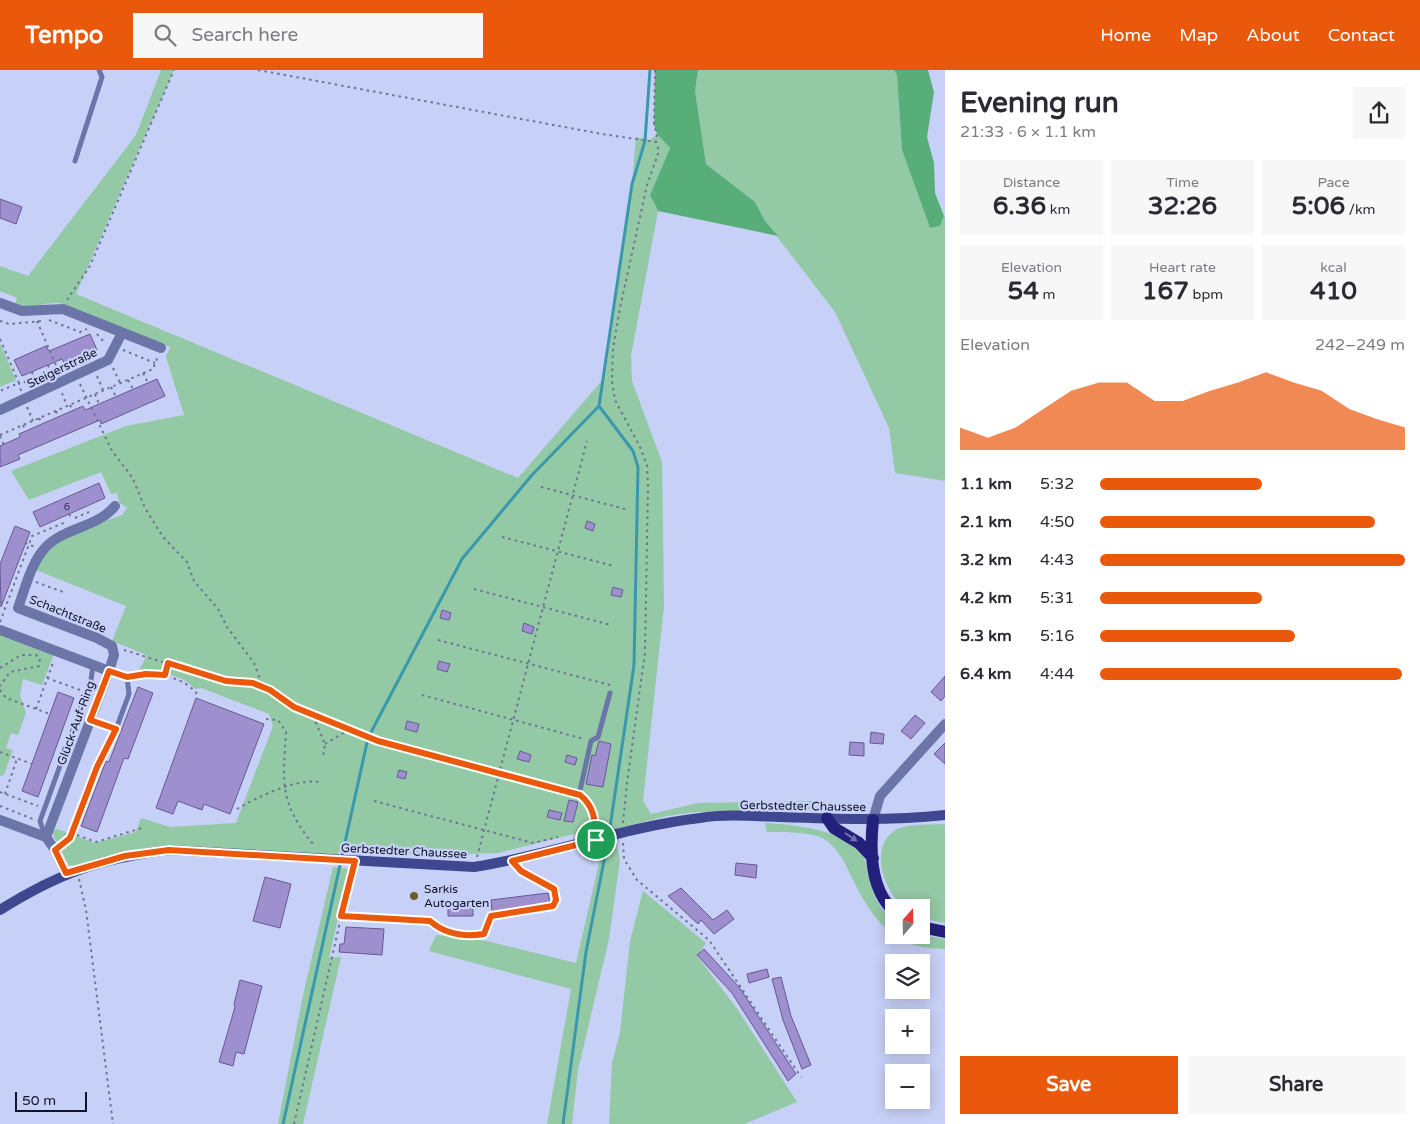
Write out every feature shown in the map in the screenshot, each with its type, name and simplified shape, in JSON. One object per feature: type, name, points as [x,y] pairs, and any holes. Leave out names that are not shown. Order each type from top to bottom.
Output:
[{"type":"main road","name":"Gerbstedter Chaussee","points":[[0,910],[32,890],[66,873],[125,856],[169,850],[474,866],[512,861],[665,823],[702,817],[874,820],[910,819],[945,815]]},
{"type":"main road","points":[[827,818],[834,828],[848,834],[873,858]]},
{"type":"main road","points":[[874,820],[873,858],[878,887],[886,899]]},
{"type":"main road","points":[[930,929],[945,932]]},
{"type":"street","points":[[0,303],[22,311],[63,309],[160,348]]},
{"type":"street","name":"Steigerstraße","points":[[0,410],[108,360],[122,333]]},
{"type":"street","name":"Schachtstraße","points":[[109,671],[114,655],[112,646],[97,638],[18,608],[38,559],[46,547],[57,539],[108,515],[115,506]]},
{"type":"street","name":"Glück-Auf-Ring","points":[[0,630],[109,671],[46,837]]},
{"type":"street","name":"Gerbstedter Chaussee","points":[[874,820],[880,796],[945,724]]},
{"type":"street","points":[[0,820],[46,837],[55,850],[66,873]]},
{"type":"lane","points":[[75,161],[102,77],[98,70]]},
{"type":"lane","points":[[46,837],[40,821],[87,693],[94,665]]},
{"type":"lane","points":[[55,850],[70,838],[97,767],[116,729],[129,694],[127,677],[109,671]]},
{"type":"lane","points":[[610,693],[598,737],[591,741],[580,795],[588,801],[610,837]]},
{"type":"lane","points":[[352,861],[341,916],[430,921]]},
{"type":"lane","points":[[491,916],[548,908],[553,906],[556,900],[554,889],[521,871],[512,861]]},
{"type":"path","points":[[63,309],[90,266],[174,70]]},
{"type":"path","points":[[258,70],[602,134],[656,142]]},
{"type":"path","points":[[655,70],[654,125],[659,151],[647,185],[613,348],[612,381],[615,400],[640,447],[647,465],[648,486],[645,652],[627,783],[610,837],[637,880],[710,940],[801,1077]]},
{"type":"path","points":[[0,321],[9,324],[49,320],[80,332],[87,329],[97,333],[102,342],[155,363]]},
{"type":"path","points":[[37,321],[58,370]]},
{"type":"path","points":[[0,339],[19,383],[0,391]]},
{"type":"path","points":[[1,435],[153,368],[160,348]]},
{"type":"path","points":[[108,360],[120,383]]},
{"type":"path","points":[[94,367],[104,390]]},
{"type":"path","points":[[32,372],[35,380]]},
{"type":"path","points":[[143,373],[148,383]]},
{"type":"path","points":[[76,375],[112,451],[132,477],[145,508],[163,537],[187,562],[194,581],[218,609],[227,627],[254,662],[263,687]]},
{"type":"path","points":[[128,380],[133,390]]},
{"type":"path","points":[[58,384],[67,406]]},
{"type":"path","points":[[111,387],[116,397]]},
{"type":"path","points":[[95,394],[99,404]]},
{"type":"path","points":[[70,405],[73,411]]},
{"type":"path","points":[[56,411],[58,417]]},
{"type":"path","points":[[39,418],[42,424]]},
{"type":"path","points":[[23,425],[26,431]]},
{"type":"path","points":[[0,429],[4,445]]},
{"type":"path","points":[[474,866],[587,441]]},
{"type":"path","points":[[541,488],[625,509]]},
{"type":"path","points":[[86,506],[88,512]]},
{"type":"path","points":[[69,514],[72,519]]},
{"type":"path","points":[[53,521],[56,526]]},
{"type":"path","points":[[502,537],[614,566]]},
{"type":"path","points":[[29,579],[62,592],[64,595]]},
{"type":"path","points":[[474,589],[611,625]]},
{"type":"path","points":[[438,640],[611,686],[610,693]]},
{"type":"path","points":[[112,646],[152,660],[226,681],[239,680],[263,687],[294,707],[375,740],[580,795]]},
{"type":"path","points":[[36,709],[58,651]]},
{"type":"path","points":[[0,668],[21,655],[36,655],[40,659],[40,666],[36,668],[10,672],[0,686]]},
{"type":"path","points":[[165,675],[168,663]]},
{"type":"path","points":[[127,677],[146,674],[165,675],[191,686],[197,694]]},
{"type":"path","points":[[47,678],[87,693]]},
{"type":"path","points":[[0,690],[6,698],[50,714]]},
{"type":"path","points":[[422,695],[514,718],[591,741]]},
{"type":"path","points":[[314,716],[325,744],[323,757]]},
{"type":"path","points":[[266,719],[278,720],[286,732],[284,789],[292,814],[313,844]]},
{"type":"path","points":[[90,720],[116,729]]},
{"type":"path","points":[[325,744],[348,730]]},
{"type":"path","points":[[0,752],[32,764]]},
{"type":"path","points":[[5,794],[17,758]]},
{"type":"path","points":[[237,809],[251,800],[308,780],[319,782]]},
{"type":"path","points":[[0,792],[44,809]]},
{"type":"path","points":[[374,801],[533,843],[558,837]]},
{"type":"path","points":[[78,869],[86,910],[113,1124]]},
{"type":"path","points":[[294,1124],[341,916]]},
{"type":"path","points":[[430,921],[441,931],[474,936],[484,934],[491,916]]},
{"type":"green space","points":[[161,70],[174,70],[76,294],[518,478],[605,377],[632,184],[636,137],[650,140],[657,134],[670,148],[650,195],[658,211],[631,356],[632,381],[662,462],[664,606],[643,801],[651,814],[698,803],[813,801],[815,809],[696,812],[667,816],[600,833],[598,828],[498,853],[433,855],[351,851],[338,852],[338,855],[172,846],[128,852],[74,866],[69,865],[53,835],[53,831],[57,829],[95,843],[136,832],[141,818],[170,827],[236,823],[273,726],[269,714],[201,688],[195,689],[176,676],[152,672],[137,674],[147,655],[112,641],[126,606],[36,570],[44,558],[62,540],[84,529],[122,515],[127,508],[119,502],[117,493],[111,494],[101,472],[29,500],[11,471],[126,426],[184,415],[166,357],[170,347],[59,303],[21,306],[15,304],[17,298],[0,291],[0,266],[28,276],[136,135]]},
{"type":"green space","points":[[655,70],[698,70],[695,91],[706,164],[755,202],[765,221],[778,236],[658,211],[650,195],[670,148],[657,134],[654,125]]},
{"type":"green space","points":[[698,70],[894,70],[897,75],[902,150],[930,228],[940,226],[944,216],[945,218],[945,481],[895,473],[889,428],[835,312],[765,221],[755,202],[706,164],[695,91]]},
{"type":"green space","points":[[894,70],[928,70],[934,92],[927,137],[934,163],[935,193],[944,216],[940,226],[930,228],[902,150],[897,75]]},
{"type":"green space","points":[[0,343],[16,380],[0,387]]},
{"type":"green space","points":[[0,633],[54,654],[42,685],[23,679],[20,695],[26,713],[18,735],[11,733],[6,748],[13,750],[4,775],[0,776]]},
{"type":"green space","points":[[765,823],[788,825],[830,833],[852,844],[862,855],[876,899],[885,912],[885,928],[868,907],[842,858],[827,841],[814,835],[767,832]]},
{"type":"green space","points":[[945,824],[945,923],[930,920],[930,899],[895,899],[885,880],[881,858],[882,848],[886,839],[899,828]]},
{"type":"green space","points":[[616,842],[620,860],[609,939],[578,1070],[572,1124],[547,1124],[571,989],[429,951],[436,935],[487,941],[576,963],[603,846]]},
{"type":"green space","points":[[333,867],[349,869],[329,958],[341,957],[303,1124],[278,1124],[303,995]]},
{"type":"green space","points":[[643,891],[706,943],[697,956],[738,1010],[797,1102],[744,1124],[609,1124],[612,1063],[620,1032],[630,941]]},
{"type":"green space","points":[[930,936],[945,939],[945,949],[927,948],[912,944],[930,944]]},
{"type":"building","points":[[0,199],[22,207],[16,224],[0,218]]},
{"type":"building","points":[[90,334],[97,350],[64,363],[62,359],[22,376],[14,360],[46,346],[49,351]]},
{"type":"building","points":[[157,379],[165,396],[101,424],[100,420],[18,455],[20,459],[0,467],[0,446],[20,437],[19,434],[83,406],[85,410]]},
{"type":"building","points":[[99,483],[105,498],[40,527],[33,512]]},
{"type":"building","points":[[587,521],[595,524],[593,531],[585,528]]},
{"type":"building","points":[[15,526],[30,532],[1,607],[0,564]]},
{"type":"building","points":[[613,587],[623,590],[621,597],[611,595]]},
{"type":"building","points":[[442,610],[451,613],[449,620],[440,618]]},
{"type":"building","points":[[524,623],[534,627],[532,634],[522,631]]},
{"type":"building","points":[[439,661],[450,664],[447,672],[437,669]]},
{"type":"building","points":[[945,676],[945,696],[941,701],[931,692]]},
{"type":"building","points":[[138,687],[153,693],[128,759],[124,758],[97,832],[81,826],[106,761],[109,762]]},
{"type":"building","points":[[58,692],[74,698],[38,797],[22,791]]},
{"type":"building","points":[[196,698],[264,724],[230,814],[204,804],[202,810],[178,801],[173,814],[156,808]]},
{"type":"building","points":[[915,715],[925,723],[911,739],[901,731]]},
{"type":"building","points":[[407,721],[419,724],[417,732],[405,729]]},
{"type":"building","points":[[871,732],[884,734],[883,744],[870,743]]},
{"type":"building","points":[[599,741],[611,744],[603,787],[586,784],[592,755],[595,756]]},
{"type":"building","points":[[850,742],[864,743],[864,756],[849,755]]},
{"type":"building","points":[[945,743],[945,764],[934,754]]},
{"type":"building","points":[[520,751],[531,755],[529,762],[517,759]]},
{"type":"building","points":[[567,755],[577,758],[575,765],[565,762]]},
{"type":"building","points":[[399,770],[407,772],[405,779],[397,777]]},
{"type":"building","points":[[569,800],[578,802],[573,822],[564,821]]},
{"type":"building","points":[[549,810],[562,813],[560,820],[547,817]]},
{"type":"building","points":[[736,863],[757,865],[756,878],[735,875]]},
{"type":"building","points":[[265,877],[291,884],[280,928],[253,921]]},
{"type":"building","points":[[681,888],[713,920],[727,910],[734,919],[714,934],[701,920],[698,924],[668,896]]},
{"type":"building","points":[[548,893],[550,902],[547,904],[492,911],[491,900]]},
{"type":"building","points":[[448,902],[473,902],[473,916],[448,916]]},
{"type":"building","points":[[346,927],[384,929],[382,955],[339,952],[340,944],[344,944]]},
{"type":"building","points":[[704,949],[739,987],[796,1074],[788,1081],[732,993],[697,955]]},
{"type":"building","points":[[767,969],[769,977],[749,983],[747,974]]},
{"type":"building","points":[[781,977],[791,1016],[811,1065],[802,1069],[783,1020],[772,979]]},
{"type":"building","points":[[240,980],[262,986],[244,1054],[236,1052],[233,1066],[219,1062],[235,1007],[234,1004]]},
{"type":"waterway","points":[[563,1124],[586,952],[608,841],[634,665],[638,467],[633,451],[599,406],[632,184],[645,141],[650,70]]},
{"type":"waterway","points":[[283,1124],[368,738],[462,559],[532,475],[599,406]]},
{"type":"place","name":"Sarkis Autogarten","points":[[414,896]]},
{"type":"route","points":[[168,663],[226,681],[239,680],[253,683],[270,690],[294,707],[378,741],[566,793],[580,795],[588,801],[594,813],[596,840],[512,861],[521,871],[554,889],[556,900],[553,906],[491,916],[484,934],[474,936],[441,931],[430,921],[407,918],[357,918],[341,916],[355,861],[169,850],[125,856],[66,873],[55,850],[70,838],[97,767],[116,729],[90,720],[109,671],[127,677],[146,674],[165,675],[168,663]]}]
